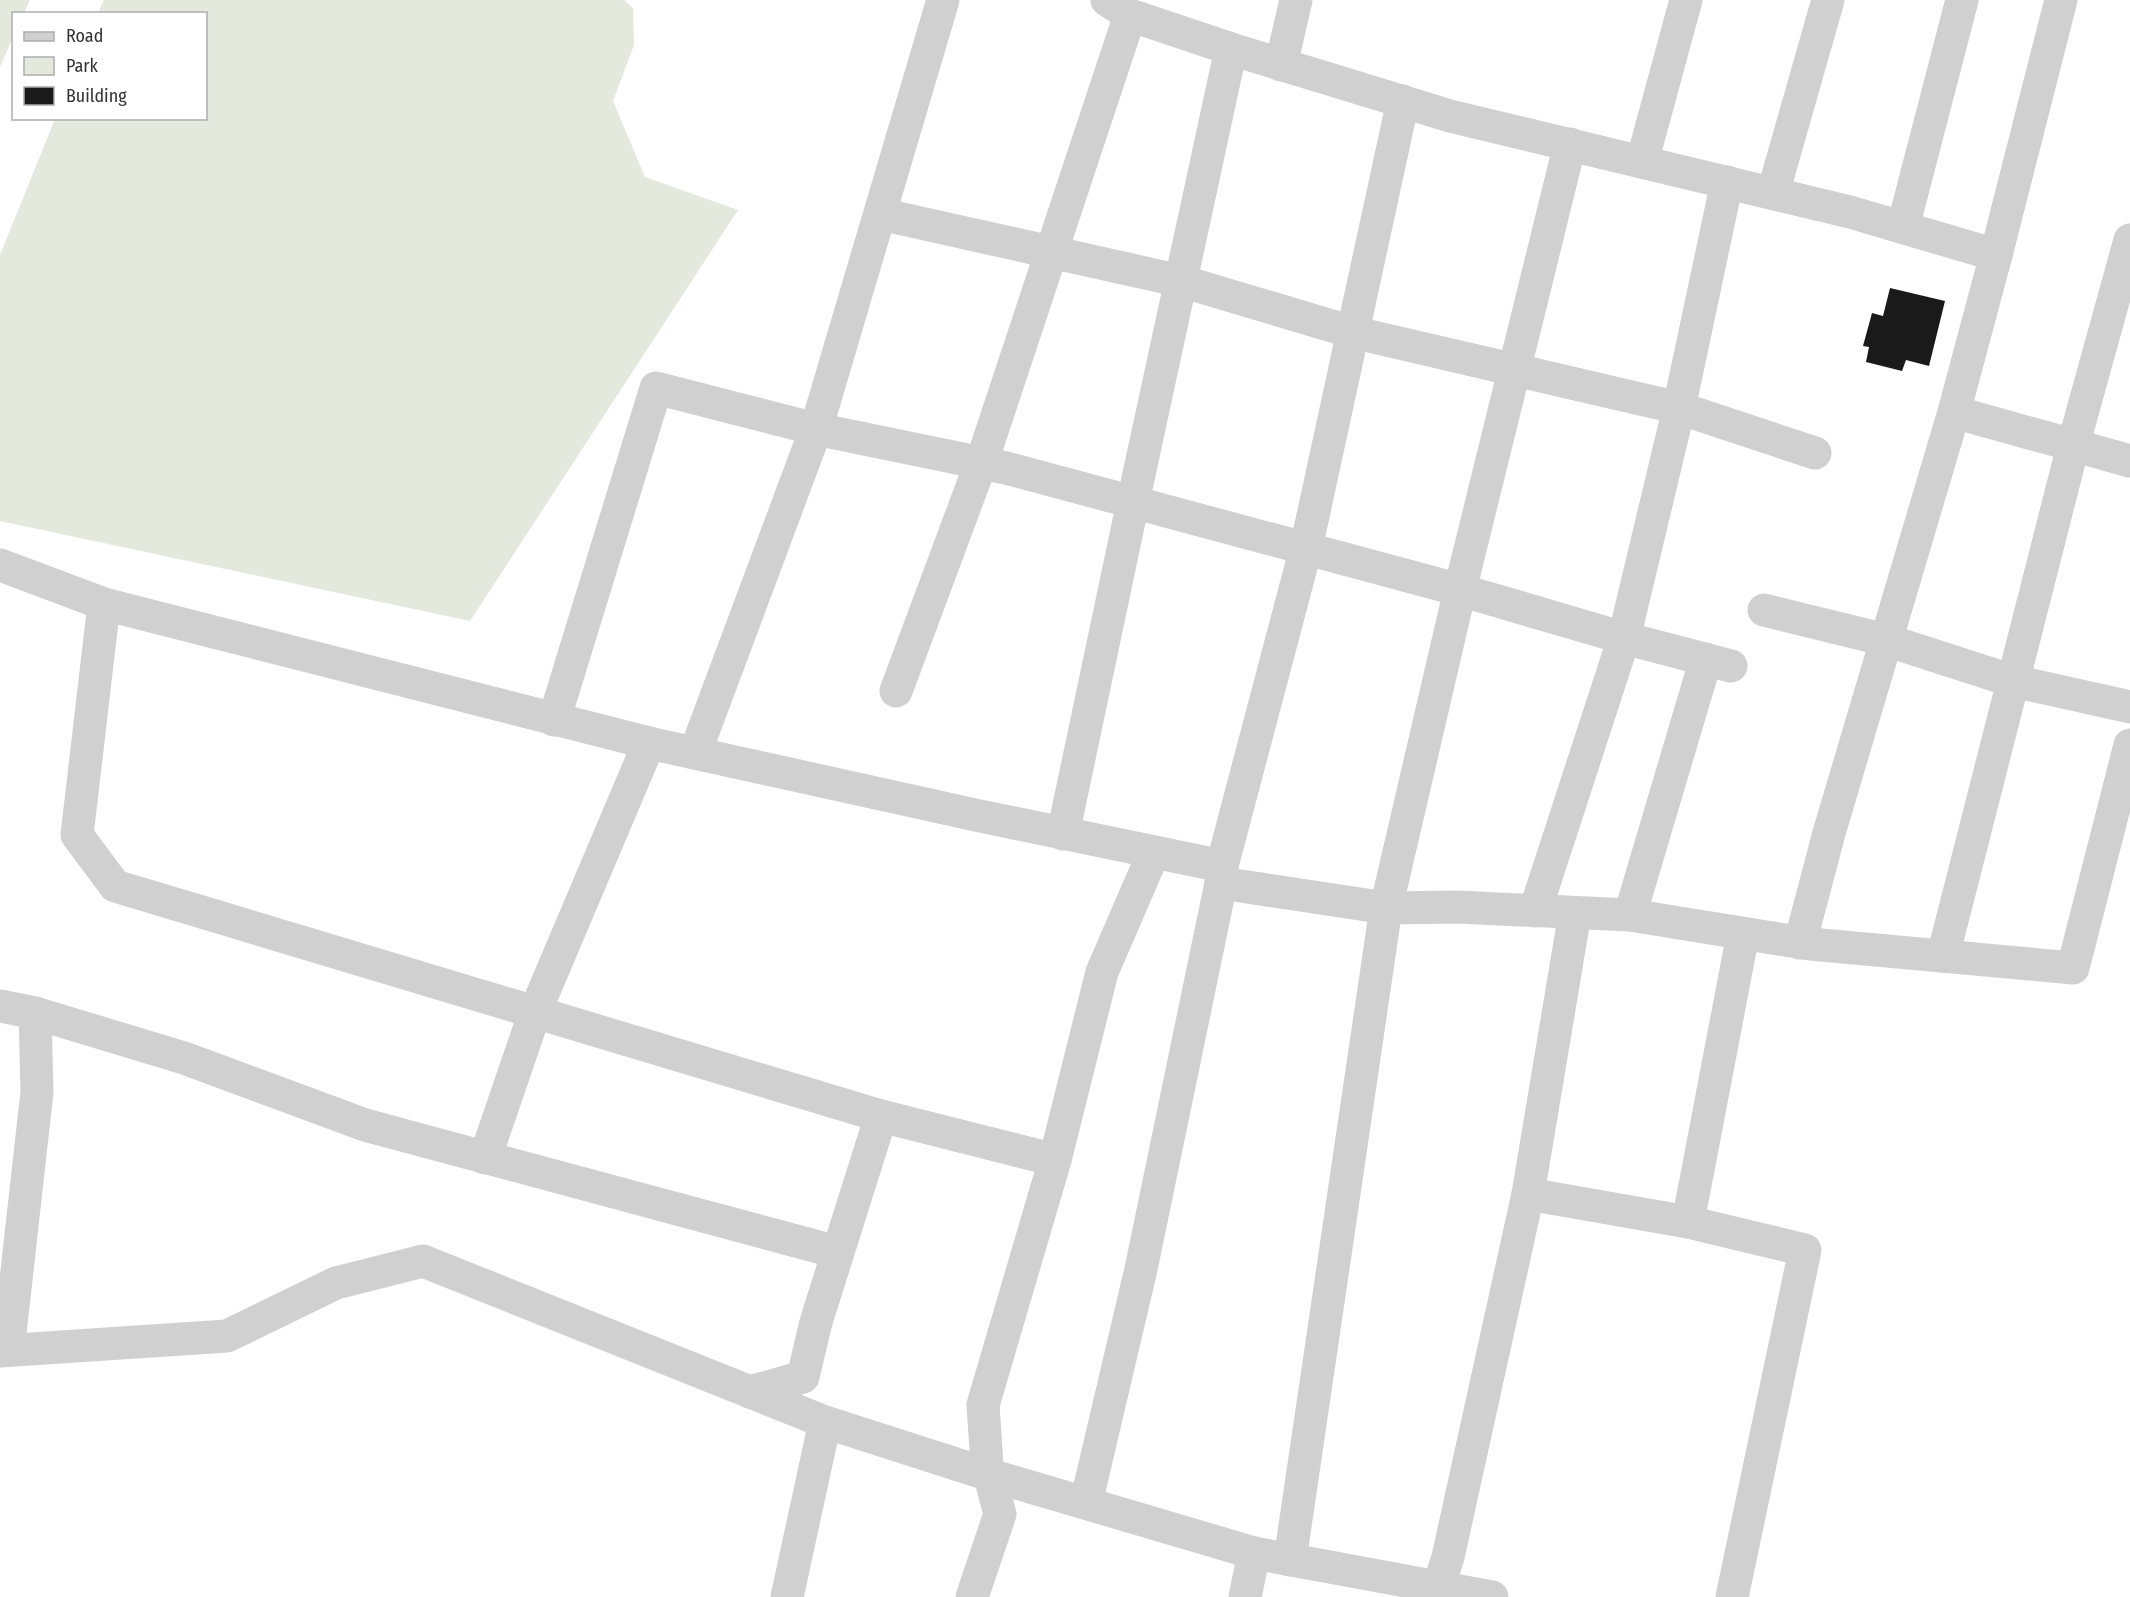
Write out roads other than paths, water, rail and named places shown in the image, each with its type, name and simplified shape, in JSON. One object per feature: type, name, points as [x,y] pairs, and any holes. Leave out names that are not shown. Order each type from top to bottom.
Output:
[{"type":"street","points":[[695,753],[816,429],[943,0]]},
{"type":"street","points":[[1281,65],[1296,0]]},
{"type":"street","points":[[1773,193],[1828,0]]},
{"type":"street","points":[[1903,227],[1962,0]]},
{"type":"street","points":[[1800,943],[1829,833],[1954,412],[2061,0]]},
{"type":"street","points":[[1642,162],[1682,1]]},
{"type":"street","points":[[896,691],[981,462],[1052,252],[1118,8],[1231,49],[1450,116],[1850,212],[1996,255]]},
{"type":"street","points":[[1063,834],[1231,49]]},
{"type":"street","points":[[1086,1503],[1141,1269],[1222,874],[1306,548],[1403,101]]},
{"type":"street","points":[[1290,1560],[1386,908],[1460,590],[1570,144]]},
{"type":"street","points":[[1536,911],[1624,638],[1680,408],[1727,182]]},
{"type":"street","points":[[880,214],[1181,281],[1352,332],[1680,408],[1815,453]]},
{"type":"street","points":[[1943,956],[2073,446],[2130,240]]},
{"type":"street","points":[[554,720],[656,388],[816,429],[981,462],[1306,548],[1624,638],[1719,662],[1630,915]]},
{"type":"street","points":[[1954,412],[2130,462]]},
{"type":"street","points":[[0,566],[104,604],[554,720],[649,743],[1154,852],[1222,874],[1386,908],[1457,907],[1630,915],[1800,943],[2073,968],[2130,745]]},
{"type":"street","points":[[104,604],[77,836],[115,886],[881,1116],[1055,1160]]},
{"type":"street","points":[[1764,610],[1886,640],[2013,681],[2130,707]]},
{"type":"street","points":[[485,1158],[536,1012],[649,743]]},
{"type":"street","points":[[972,1597],[1000,1514],[987,1465],[983,1405],[1055,1160],[1102,972],[1154,852]]},
{"type":"street","points":[[1436,1592],[1448,1557],[1528,1194],[1575,913]]},
{"type":"street","points":[[1688,1222],[1743,934]]},
{"type":"street","points":[[0,1006],[35,1013],[184,1058],[365,1125],[837,1252]]},
{"type":"street","points":[[35,1013],[38,1092],[10,1333],[3,1350],[227,1336],[336,1283],[423,1261],[825,1422],[990,1475],[1254,1553],[1436,1592],[1492,1597]]},
{"type":"street","points":[[750,1392],[803,1377],[816,1322],[881,1116]]},
{"type":"street","points":[[1528,1194],[1688,1222],[1805,1250],[1732,1597]]},
{"type":"street","points":[[787,1597],[825,1422]]},
{"type":"street","points":[[1245,1597],[1254,1553]]}]
